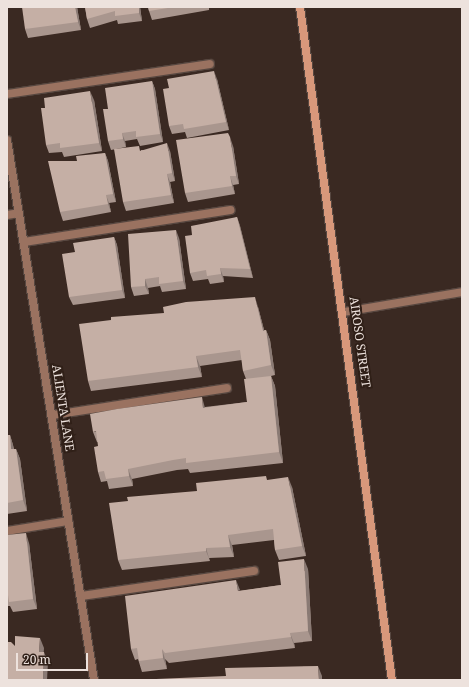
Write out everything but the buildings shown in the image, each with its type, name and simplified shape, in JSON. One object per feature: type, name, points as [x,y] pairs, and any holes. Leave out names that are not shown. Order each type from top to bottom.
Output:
[{"type":"street","name":"AIROSO STREET","points":[[300,7],[344,312],[392,680]]},
{"type":"street","points":[[7,94],[210,64]]},
{"type":"street","name":"ALIENTA LANE","points":[[7,140],[53,416],[68,521],[82,596],[94,680]]},
{"type":"street","points":[[24,242],[231,210]]},
{"type":"street","points":[[7,215],[19,213]]},
{"type":"street","points":[[344,312],[462,292]]},
{"type":"street","points":[[53,416],[227,388]]},
{"type":"street","points":[[7,531],[68,521]]},
{"type":"street","points":[[82,596],[254,570]]}]
